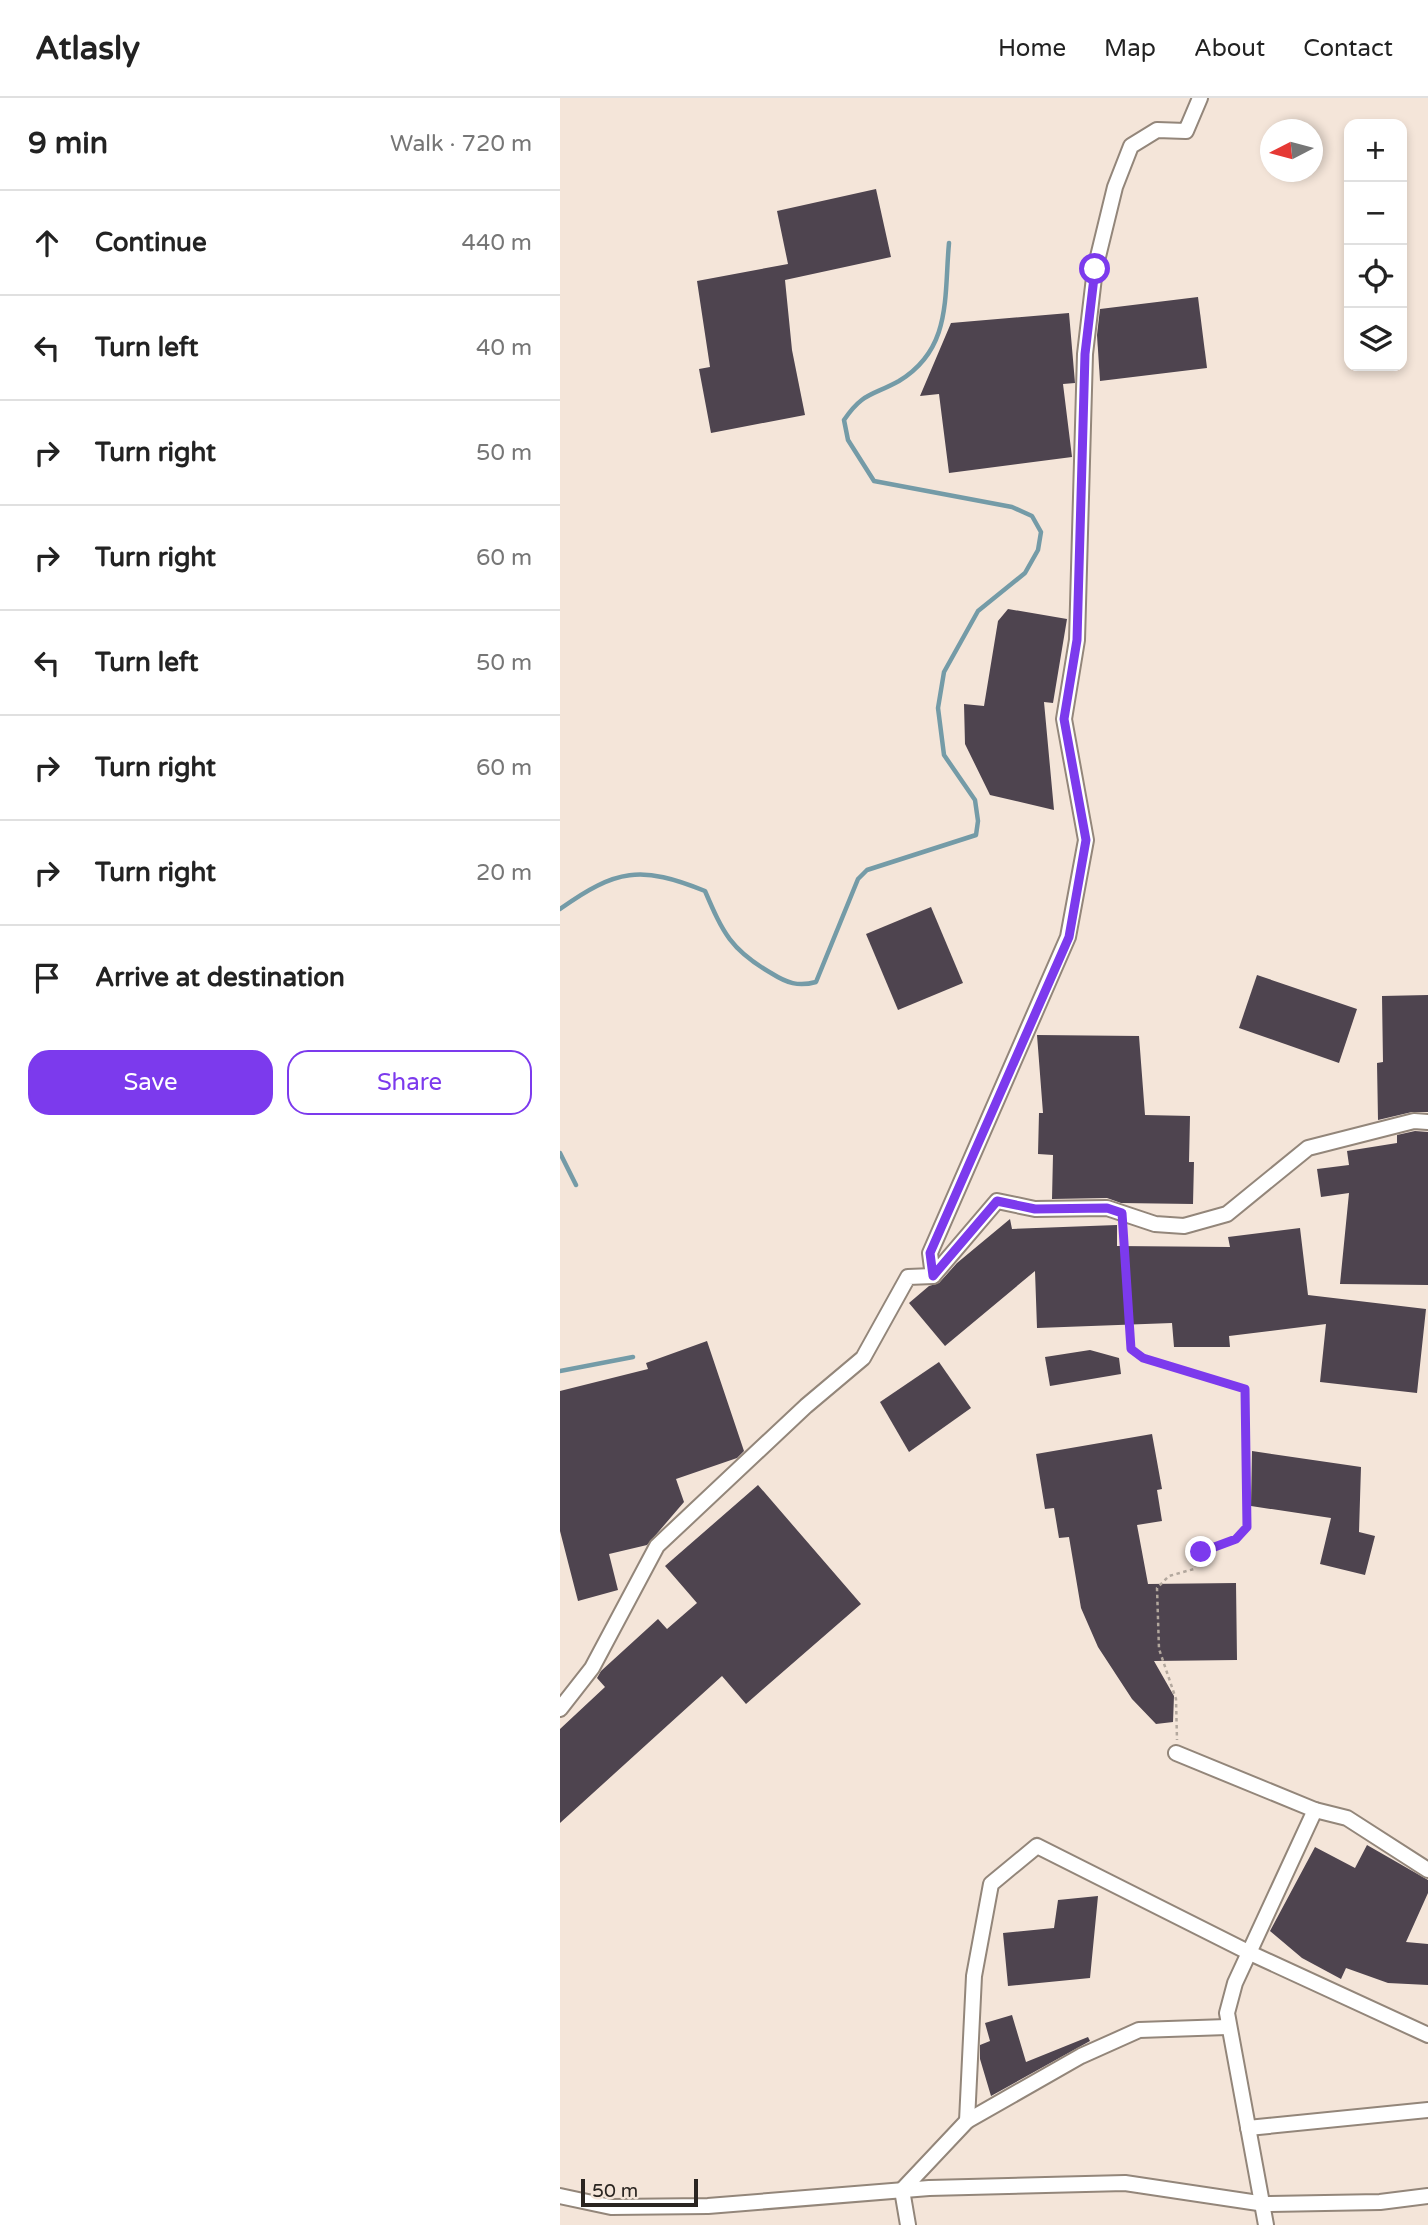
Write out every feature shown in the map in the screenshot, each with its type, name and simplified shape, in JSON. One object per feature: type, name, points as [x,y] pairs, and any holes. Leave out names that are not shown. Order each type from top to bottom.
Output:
[{"type":"street","points":[[933,1276],[930,1253],[1069,937],[1086,840],[1064,719],[1077,640],[1085,354],[1095,269],[1115,187],[1131,146],[1157,130],[1186,131],[1200,98]]},
{"type":"street","points":[[560,1709],[592,1668],[657,1546],[806,1406],[863,1358],[908,1277],[933,1276],[997,1201],[1035,1209],[1107,1208],[1155,1224],[1184,1226],[1227,1214],[1308,1148],[1414,1121],[1428,1122]]},
{"type":"street","points":[[1176,1753],[1315,1810],[1347,1818],[1428,1870]]},
{"type":"street","points":[[1266,2225],[1265,2204],[1227,2027],[1229,1999],[1315,1810]]},
{"type":"street","points":[[967,2121],[974,1976],[991,1884],[1037,1846],[1250,1953],[1428,2035]]},
{"type":"street","points":[[902,2190],[967,2121],[1081,2056],[1139,2031],[1227,2027]]},
{"type":"street","points":[[1248,2128],[1428,2110]]},
{"type":"street","points":[[560,2196],[611,2207],[708,2206],[902,2190],[1125,2183],[1265,2204],[1380,2202],[1428,2196]]},
{"type":"street","points":[[902,2190],[908,2225]]},
{"type":"path","points":[[1122,1213],[1131,1349],[1143,1358],[1245,1389],[1247,1527],[1236,1539],[1201,1552],[1194,1569],[1169,1576],[1157,1588],[1159,1649],[1178,1716],[1176,1753]]},
{"type":"building","points":[[876,189],[891,257],[785,280],[792,350],[805,415],[711,433],[699,369],[710,367],[697,281],[788,264],[777,211]]},
{"type":"building","points":[[1198,297],[1207,368],[1100,381],[1097,335],[1100,309]]},
{"type":"building","points":[[1069,313],[1075,383],[1063,384],[1072,457],[949,473],[939,394],[920,396],[951,323]]},
{"type":"building","points":[[1008,609],[1067,619],[1053,703],[1044,702],[1054,810],[990,795],[965,744],[964,704],[984,706],[998,621]]},
{"type":"building","points":[[931,907],[963,983],[898,1010],[866,934]]},
{"type":"building","points":[[1257,975],[1357,1009],[1339,1063],[1239,1028]]},
{"type":"building","points":[[1428,995],[1428,1112],[1412,1112],[1378,1120],[1377,1063],[1383,1062],[1382,996]]},
{"type":"building","points":[[1037,1035],[1139,1036],[1145,1115],[1190,1116],[1189,1162],[1194,1162],[1193,1204],[1121,1203],[1107,1198],[1052,1199],[1053,1155],[1038,1154],[1039,1113],[1043,1113]]},
{"type":"building","points":[[1415,1131],[1428,1132],[1428,1285],[1340,1284],[1349,1193],[1321,1197],[1317,1169],[1349,1165],[1347,1151],[1397,1143],[1397,1135]]},
{"type":"building","points":[[1010,1219],[1012,1229],[1117,1225],[1117,1246],[1230,1247],[1228,1237],[1300,1228],[1308,1295],[1426,1309],[1417,1393],[1320,1382],[1326,1324],[1229,1336],[1230,1347],[1174,1347],[1172,1323],[1037,1328],[1035,1271],[945,1346],[909,1303],[929,1286],[939,1283],[957,1263]]},
{"type":"building","points":[[707,1341],[744,1451],[737,1458],[676,1479],[684,1502],[647,1545],[609,1554],[618,1590],[578,1601],[560,1531],[560,1391],[648,1369],[646,1363]]},
{"type":"building","points":[[1090,1350],[1119,1358],[1121,1374],[1050,1386],[1045,1357]]},
{"type":"building","points":[[939,1362],[971,1408],[909,1452],[880,1402]]},
{"type":"building","points":[[1152,1434],[1162,1489],[1157,1490],[1162,1521],[1137,1525],[1148,1584],[1236,1583],[1237,1660],[1154,1661],[1174,1696],[1173,1722],[1156,1724],[1132,1699],[1098,1647],[1081,1608],[1069,1537],[1059,1538],[1054,1508],[1045,1509],[1036,1454]]},
{"type":"building","points":[[1252,1451],[1361,1467],[1359,1532],[1375,1536],[1365,1575],[1320,1564],[1331,1518],[1251,1506]]},
{"type":"building","points":[[758,1485],[861,1604],[746,1704],[722,1676],[560,1823],[560,1729],[605,1687],[597,1678],[601,1671],[658,1619],[667,1629],[697,1603],[665,1566]]},
{"type":"building","points":[[1367,1845],[1428,1880],[1428,1893],[1406,1942],[1428,1944],[1428,1985],[1388,1983],[1346,1968],[1341,1979],[1302,1958],[1270,1931],[1315,1847],[1355,1868]]},
{"type":"building","points":[[1098,1896],[1090,1978],[1008,1986],[1003,1933],[1054,1928],[1058,1900]]},
{"type":"building","points":[[1012,2015],[1026,2062],[1088,2037],[1090,2041],[991,2096],[980,2059],[980,2045],[990,2041],[985,2023]]},
{"type":"waterway","points":[[560,909],[597,886],[614,879],[630,875],[663,877],[705,891],[730,939],[757,965],[793,983],[816,982],[858,879],[867,870],[976,835],[978,821],[975,800],[944,755],[938,708],[944,672],[978,611],[1025,573],[1038,550],[1041,532],[1032,516],[1012,507],[874,481],[848,440],[844,420],[863,399],[899,381],[928,354],[937,338],[942,320],[949,243]]},
{"type":"waterway","points":[[560,1153],[576,1185]]},
{"type":"waterway","points":[[560,1371],[633,1357]]},
{"type":"route","points":[[1095,269],[1085,354],[1077,640],[1064,719],[1086,840],[1069,937],[930,1253],[933,1276],[997,1201],[1035,1209],[1107,1208],[1122,1213],[1128,1342],[1131,1349],[1143,1358],[1245,1389],[1249,1516],[1247,1527],[1236,1539],[1201,1552]]}]
